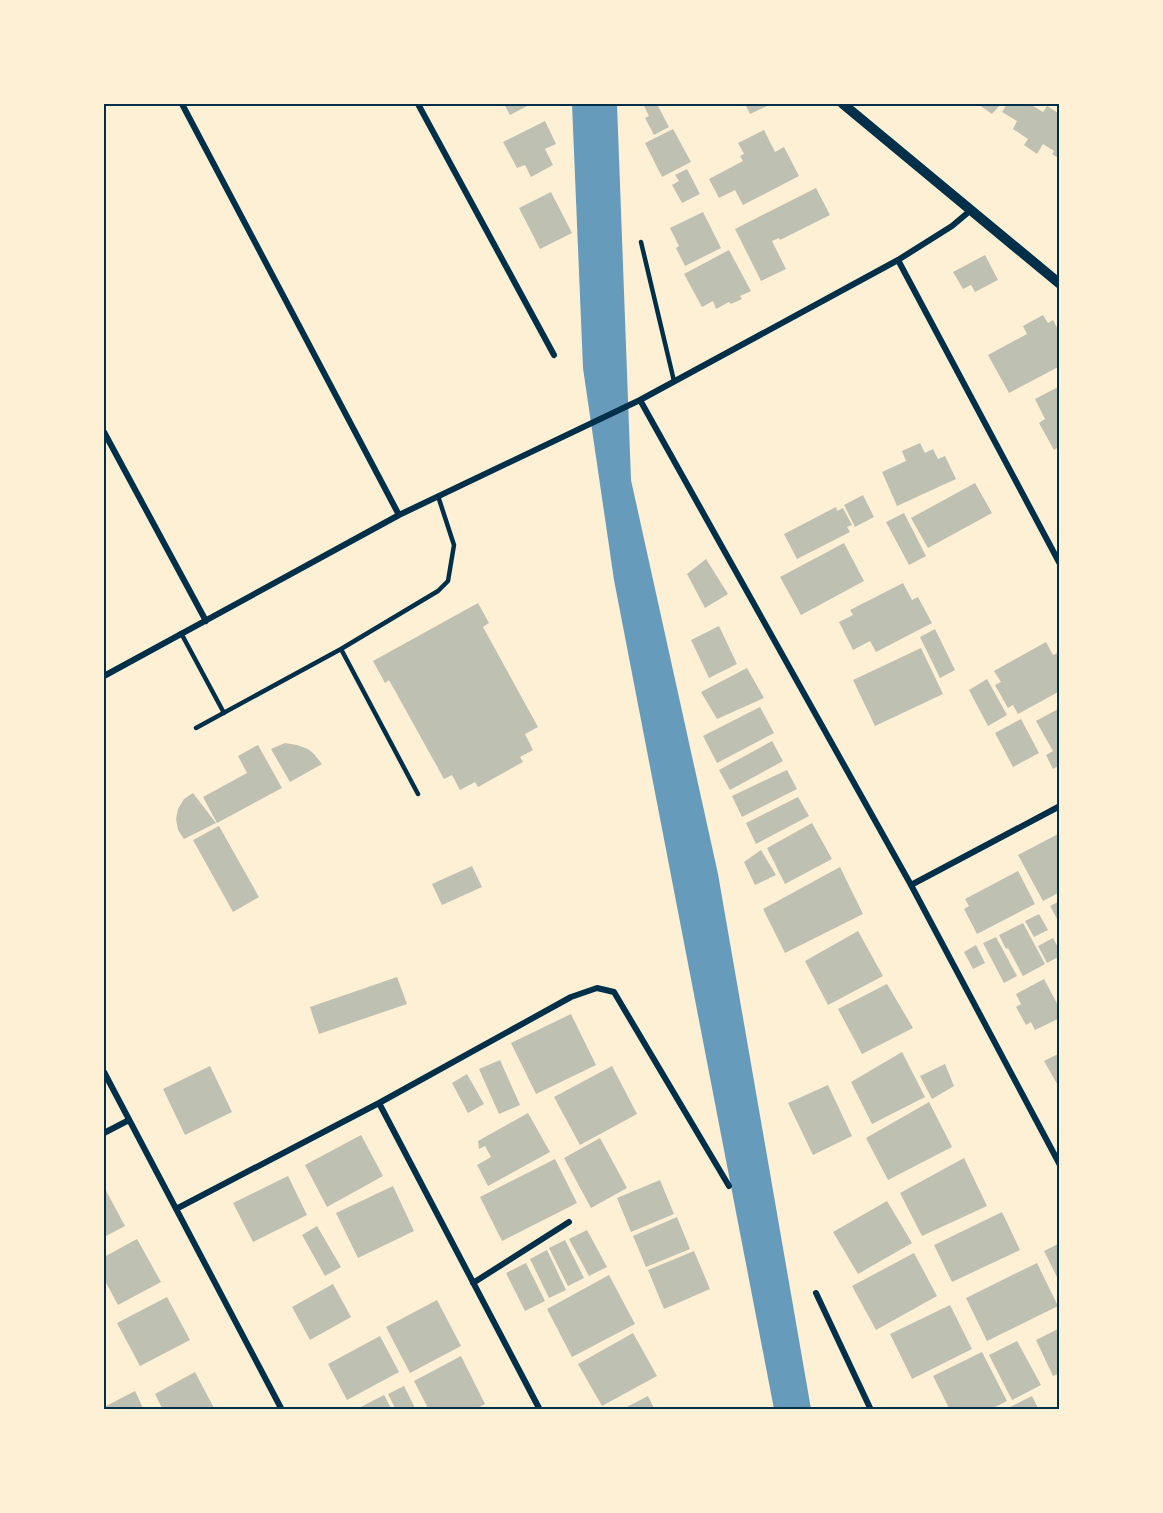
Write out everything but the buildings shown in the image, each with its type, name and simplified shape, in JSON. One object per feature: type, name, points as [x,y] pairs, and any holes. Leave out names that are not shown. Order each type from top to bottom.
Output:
[{"type":"street","points":[[182,104],[399,515]]},
{"type":"street","points":[[418,104],[554,355]]},
{"type":"street","points":[[843,104],[1059,284]]},
{"type":"street","points":[[104,676],[399,515],[637,401],[898,260],[952,226],[971,210]]},
{"type":"street","points":[[898,260],[1059,564]]},
{"type":"street","points":[[637,401],[911,885],[1059,1166]]},
{"type":"street","points":[[104,432],[206,621]]},
{"type":"street","points":[[911,885],[1059,806]]},
{"type":"street","points":[[176,1209],[379,1103],[571,997],[597,988],[614,992],[729,1186]]},
{"type":"street","points":[[104,1072],[282,1410]]},
{"type":"street","points":[[379,1103],[540,1410]]},
{"type":"street","points":[[104,1133],[129,1120]]},
{"type":"street","points":[[473,1283],[569,1222]]},
{"type":"street","points":[[816,1293],[871,1410]]},
{"type":"lane","points":[[641,242],[674,381]]},
{"type":"lane","points":[[196,728],[341,649],[438,591],[448,580],[454,545],[438,496]]},
{"type":"lane","points":[[181,633],[224,713]]},
{"type":"lane","points":[[341,649],[418,794]]},
{"type":"water","points":[[572,104],[617,104],[631,480],[718,874],[811,1409],[774,1409],[614,580],[583,368]]}]
